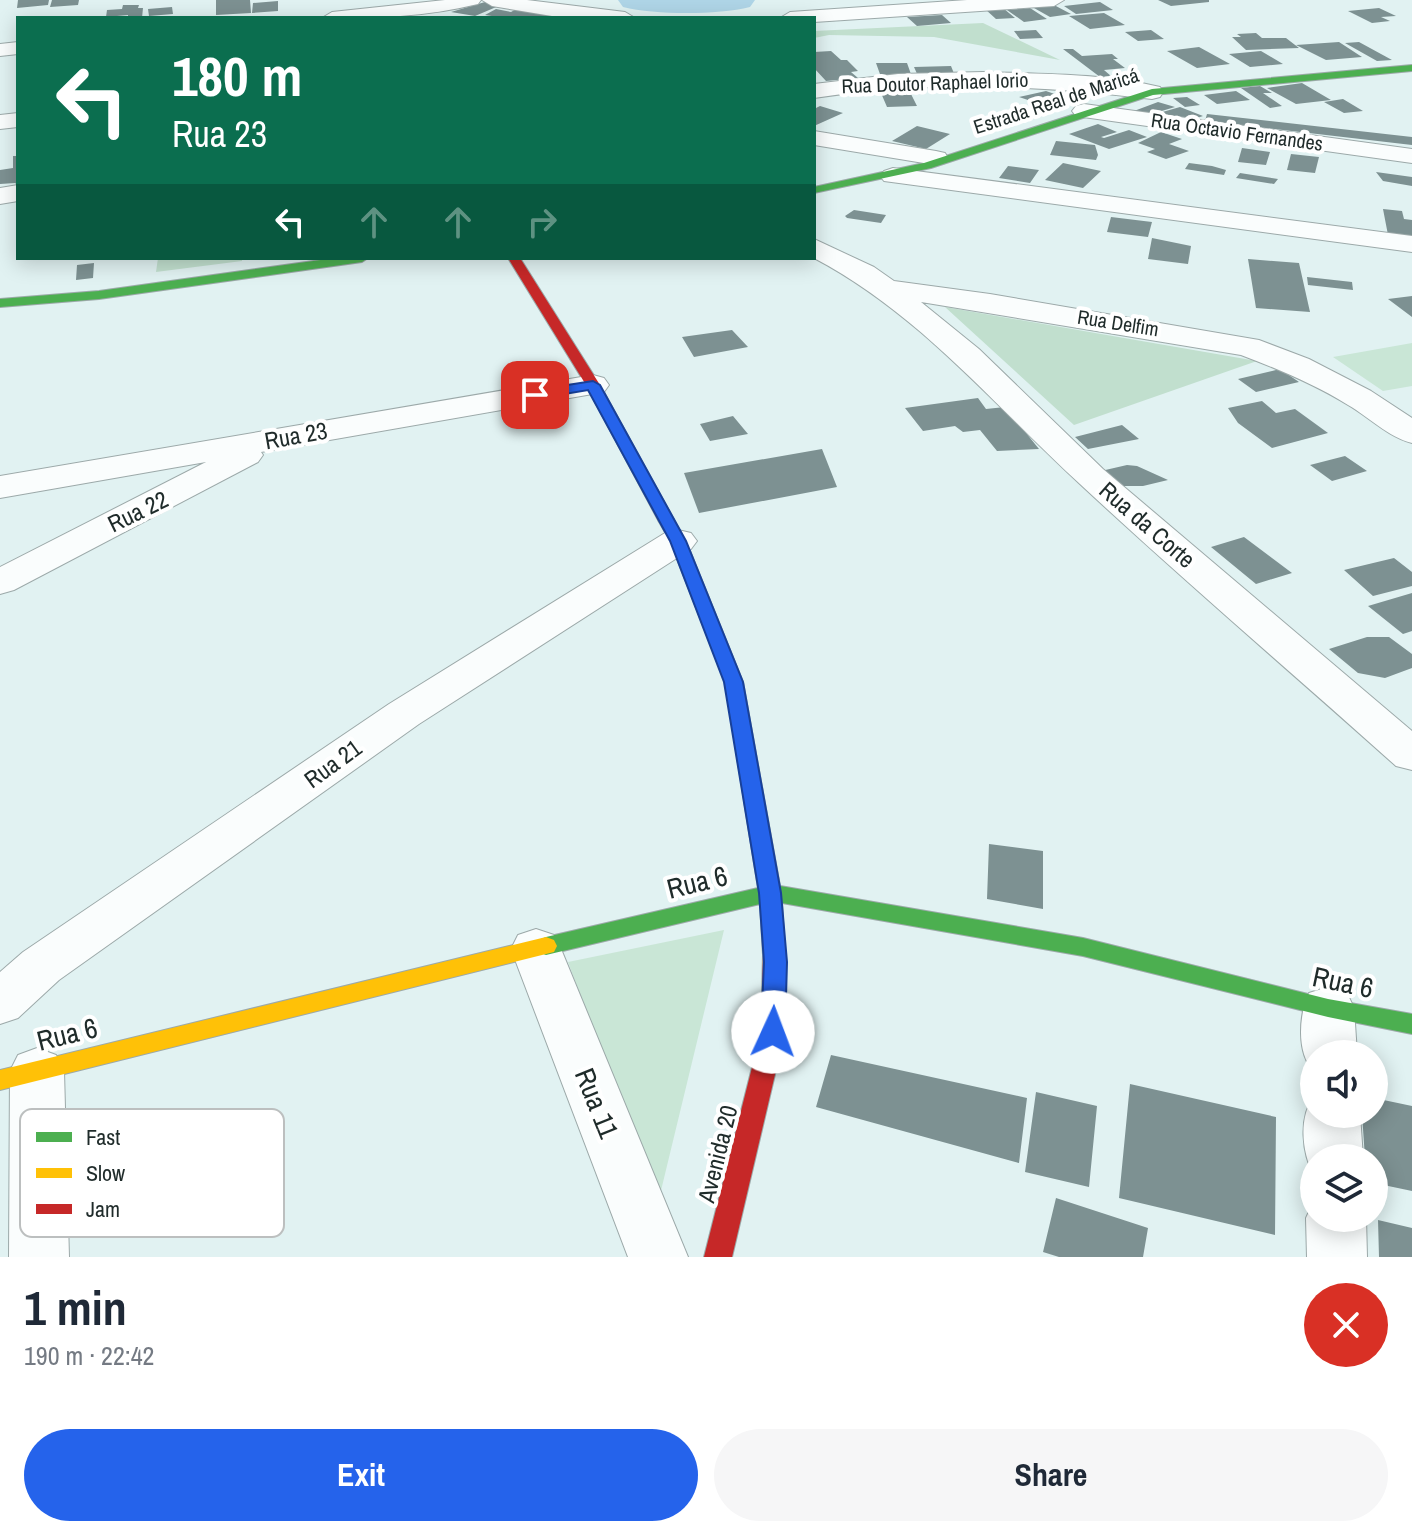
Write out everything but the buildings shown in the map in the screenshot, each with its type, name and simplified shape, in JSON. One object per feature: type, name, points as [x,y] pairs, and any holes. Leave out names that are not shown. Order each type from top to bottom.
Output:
[{"type":"street","points":[[353,16],[436,8],[471,0]]},
{"type":"street","points":[[492,0],[603,16]]},
{"type":"street","points":[[816,16],[1054,0]]},
{"type":"street","name":"Estrada Real de Maricá","points":[[816,190],[893,176],[948,160],[1084,111],[1152,92],[1412,68]]},
{"type":"street","name":"Rua Doutor Raphael Iorio","points":[[816,91],[885,82],[1019,79],[1152,92]]},
{"type":"street","name":"Rua Octavio Fernandes","points":[[1084,111],[1401,154]]},
{"type":"street","points":[[816,138],[948,160]]},
{"type":"street","points":[[893,176],[1412,244]]},
{"type":"street","name":"Rua Delfim","points":[[816,248],[864,273],[886,289],[990,303],[1248,347],[1298,366],[1360,398],[1412,433]]},
{"type":"street","points":[[0,303],[99,295],[348,260]]},
{"type":"street","name":"Avenida 20","points":[[515,260],[593,385],[678,541],[734,682],[770,893],[775,962],[773,1032],[718,1257]]},
{"type":"street","name":"Rua da Corte","points":[[886,289],[968,356],[1091,476],[1412,755]]},
{"type":"street","name":"Rua 23","points":[[0,487],[593,385]]},
{"type":"street","name":"Rua 22","points":[[0,582],[181,491],[274,439]]},
{"type":"street","name":"Rua 21","points":[[0,1003],[41,966],[404,714],[678,541]]},
{"type":"street","name":"Rua 6","points":[[19,1075],[770,893],[1083,947],[1329,1031],[1412,1024]]},
{"type":"street","name":"Rua 11","points":[[536,949],[658,1257]]},
{"type":"street","points":[[19,1075],[23,1109]]},
{"type":"street","points":[[1336,1232],[1337,1257]]},
{"type":"street","points":[[37,1237],[39,1257]]},
{"type":"green space","points":[[983,23],[1060,60],[934,37],[829,35],[816,38],[816,31]]},
{"type":"green space","points":[[158,260],[242,260],[242,261],[156,272]]},
{"type":"green space","points":[[945,307],[1257,361],[1074,425]]},
{"type":"green space","points":[[1412,343],[1412,386],[1383,391],[1333,357]]},
{"type":"green space","points":[[724,930],[658,1203],[568,962]]},
{"type":"waterway","points":[[634,0],[739,0]]},
{"type":"traffic: fast","points":[[816,190],[927,166],[1152,92],[1412,68]]},
{"type":"traffic: fast","points":[[0,303],[99,295],[348,260]]},
{"type":"traffic: fast","points":[[666,520],[678,541],[734,682],[770,893],[774,955]]},
{"type":"traffic: fast","points":[[546,946],[770,893],[1083,947],[1328,1008],[1412,1024]]},
{"type":"traffic: slow","points":[[0,1080],[546,946]]},
{"type":"traffic: jam","points":[[515,260],[593,385],[666,520]]},
{"type":"traffic: jam","points":[[718,1257],[773,1032],[774,955]]},
{"type":"route","points":[[535,395],[593,385],[678,541],[734,682],[770,893],[775,962],[773,1032]]}]
